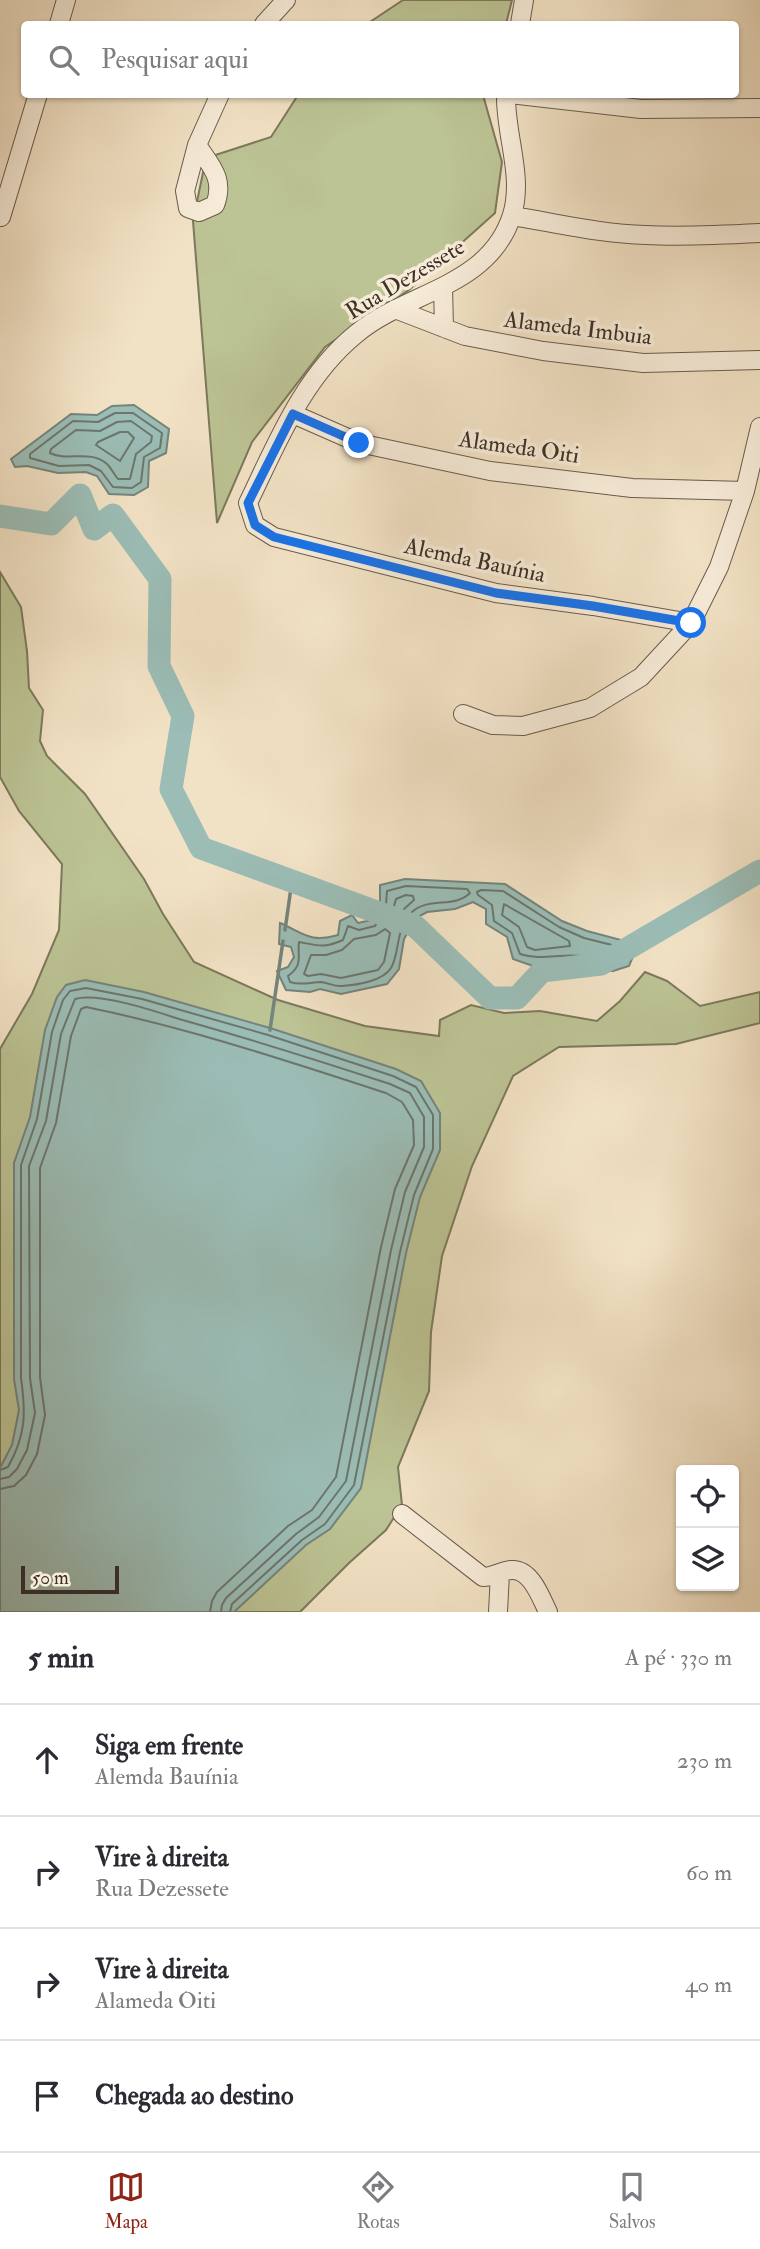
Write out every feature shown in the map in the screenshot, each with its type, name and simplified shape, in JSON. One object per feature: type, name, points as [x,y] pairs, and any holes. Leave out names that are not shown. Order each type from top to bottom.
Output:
[{"type":"street","points":[[60,21],[66,0]]},
{"type":"street","points":[[267,21],[286,0]]},
{"type":"street","points":[[520,21],[524,0]]},
{"type":"street","points":[[1,216],[37,98]]},
{"type":"street","points":[[197,145],[218,98]]},
{"type":"street","name":"Rua Dezessete","points":[[255,525],[248,503],[312,380],[356,334],[395,309],[443,287],[482,264],[498,243],[512,216],[517,181],[508,131],[508,98]]},
{"type":"street","points":[[543,98],[641,109],[760,108]]},
{"type":"street","points":[[512,216],[643,235],[760,233]]},
{"type":"street","points":[[443,287],[444,328]]},
{"type":"street","name":"Alameda Imbuia","points":[[395,309],[465,336],[543,351],[643,363],[760,360]]},
{"type":"street","name":"Alameda Oiti","points":[[293,414],[359,443],[490,471],[632,488],[745,491]]},
{"type":"street","points":[[463,714],[493,725],[523,726],[590,708],[641,677],[691,623],[719,567],[745,491],[760,427]]},
{"type":"street","name":"Alemda Bauínia","points":[[255,525],[274,537],[496,593],[691,623]]},
{"type":"street","points":[[402,1514],[483,1577],[513,1569],[522,1572],[532,1582],[548,1612]]},
{"type":"street","points":[[498,1612],[500,1573]]},
{"type":"green space","points":[[403,0],[512,0],[507,21],[372,21]]},
{"type":"green space","points":[[296,98],[484,98],[502,162],[495,213],[409,290],[325,347],[252,442],[217,523],[193,221],[206,158],[271,137]]},
{"type":"green space","points":[[0,572],[21,607],[29,688],[43,710],[40,741],[47,756],[85,794],[144,879],[194,962],[278,1000],[365,1026],[439,1036],[440,1020],[471,1005],[504,1013],[540,1011],[597,1021],[620,1001],[645,972],[667,981],[700,1006],[760,992],[760,1023],[676,1044],[559,1047],[513,1076],[472,1166],[442,1256],[431,1332],[429,1391],[398,1467],[402,1505],[386,1530],[300,1612],[0,1612],[0,1049],[32,994],[59,930],[62,864],[19,811],[0,777]]},
{"type":"water","points":[[134,405],[169,429],[166,453],[149,461],[148,487],[134,495],[109,494],[97,476],[86,472],[58,473],[27,466],[15,467],[11,459],[71,414],[97,415],[112,406]]},
{"type":"water","points":[[405,879],[505,884],[562,921],[625,941],[634,954],[629,966],[613,971],[597,971],[582,963],[533,966],[513,959],[507,937],[486,924],[486,909],[473,902],[455,909],[427,912],[416,918],[404,939],[399,969],[387,984],[341,994],[320,989],[310,992],[286,990],[277,971],[288,967],[294,957],[291,947],[279,944],[280,923],[314,938],[338,935],[340,921],[352,915],[358,923],[372,920],[380,903],[380,885]]},
{"type":"water","points":[[85,980],[144,992],[270,1028],[396,1069],[421,1081],[440,1113],[440,1150],[420,1197],[406,1253],[361,1488],[330,1529],[306,1545],[234,1612],[0,1612],[0,1468],[12,1445],[19,1410],[14,1379],[14,1163],[30,1117],[45,1030],[57,997],[66,985]]},
{"type":"waterway","points":[[0,516],[51,524],[80,495],[94,529],[113,515],[160,579],[159,666],[183,716],[171,789],[201,848],[415,926],[490,998],[517,998],[542,971],[601,964],[760,871]]},
{"type":"waterway","points":[[285,930],[292,881]]},
{"type":"waterway","points":[[270,1030],[283,941]]},
{"type":"route","points":[[359,443],[293,414],[248,503],[255,525],[274,537],[496,593],[691,623]]}]
